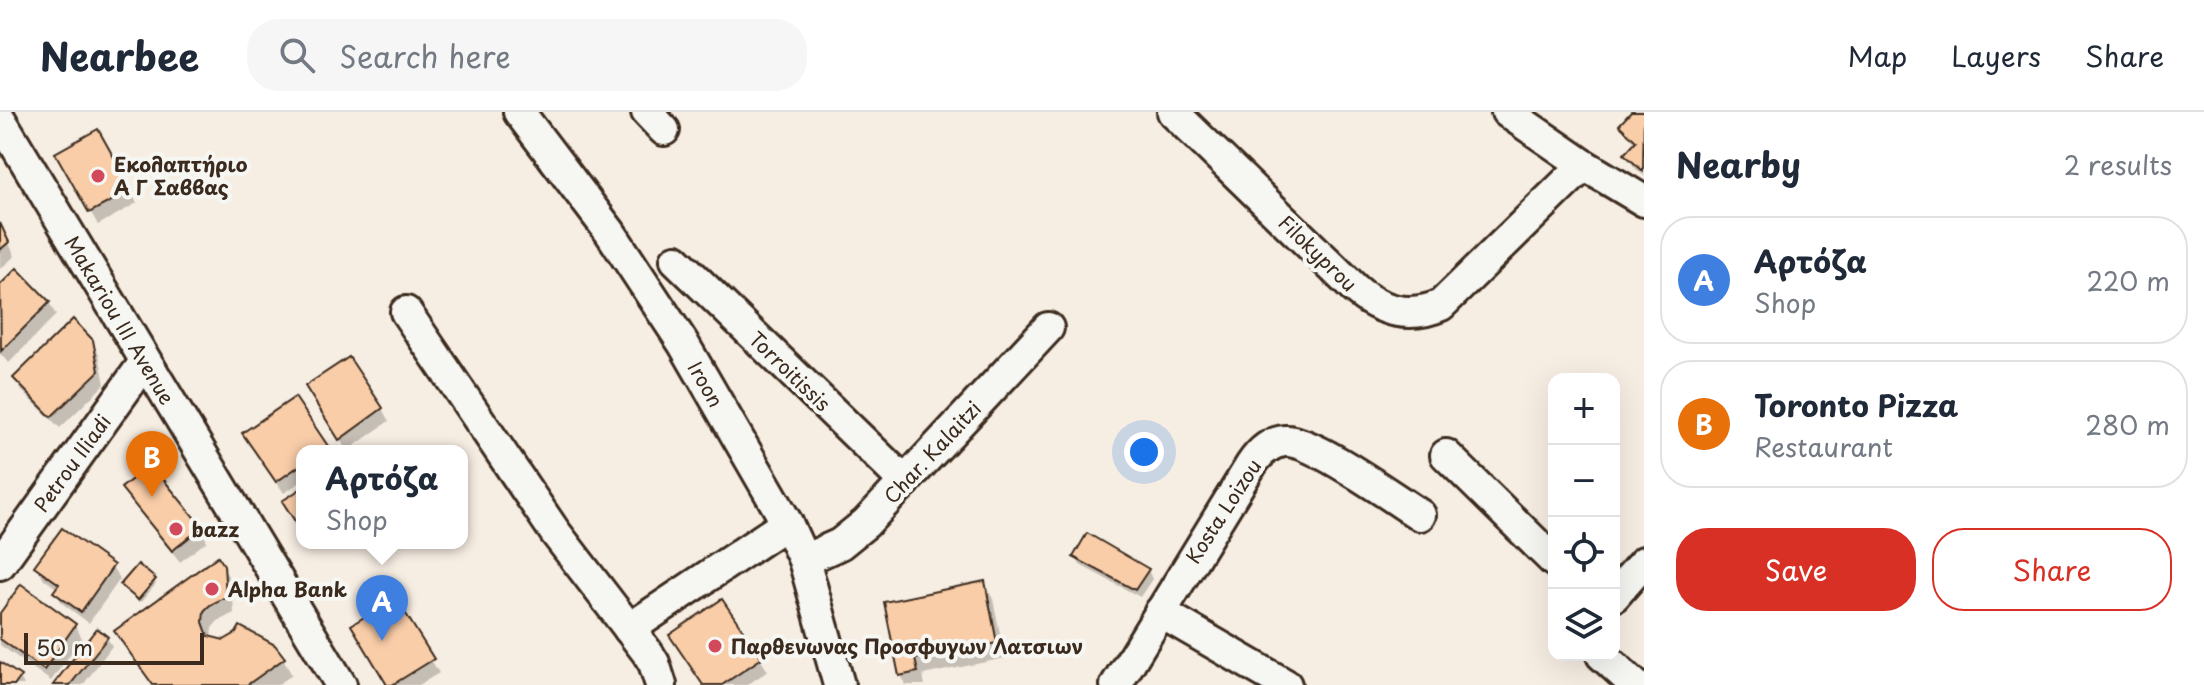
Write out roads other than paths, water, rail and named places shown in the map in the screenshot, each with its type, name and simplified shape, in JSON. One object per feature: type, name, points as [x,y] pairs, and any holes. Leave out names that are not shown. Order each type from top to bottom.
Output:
[{"type":"street","name":"Iroon","points":[[519,112],[610,232],[675,331],[787,523],[804,560],[839,685]]},
{"type":"street","name":"Filokyprou","points":[[1173,112],[1355,289],[1374,303],[1402,312],[1422,311],[1441,305],[1584,165]]},
{"type":"street","points":[[1507,112],[1584,165],[1644,201]]},
{"type":"street","name":"Makariou III Avenue","points":[[0,119],[341,685]]},
{"type":"street","name":"Torroitissis","points":[[676,260],[905,482]]},
{"type":"street","points":[[406,312],[555,532],[654,663],[661,685]]},
{"type":"street","name":"Char. Kalaitzi","points":[[804,560],[852,536],[1048,328]]},
{"type":"street","name":"Petrou Iliadi","points":[[0,564],[145,362]]},
{"type":"street","name":"Kosta Loizou","points":[[1116,685],[1263,450],[1276,443],[1290,441],[1312,449],[1420,515]]},
{"type":"street","points":[[1446,455],[1548,555]]},
{"type":"street","points":[[629,629],[787,523]]},
{"type":"street","points":[[1620,589],[1639,567]]},
{"type":"street","points":[[1160,612],[1286,685]]},
{"type":"street","points":[[1609,661],[1635,685]]},
{"type":"place","name":"Εκολαπτήριο Α Γ Σαββας","points":[[98,176]]},
{"type":"place","name":"Toronto Pizza","points":[[152,497]]},
{"type":"place","name":"bazz","points":[[176,529]]},
{"type":"place","name":"Alpha Bank","points":[[212,589]]},
{"type":"place","name":"Αρτόζα","points":[[382,641]]},
{"type":"place","name":"Παρθενωνας Προσφυγων Λατσιων","points":[[715,646]]}]
